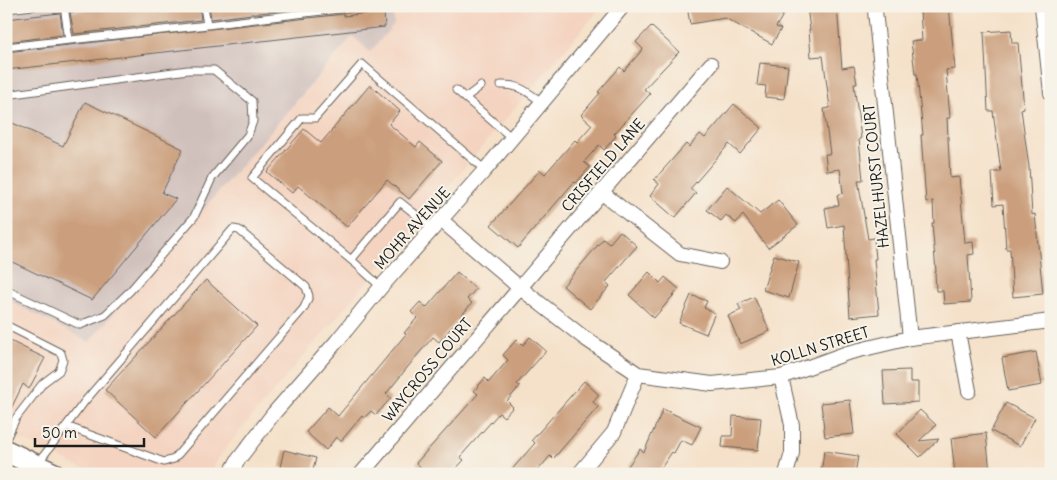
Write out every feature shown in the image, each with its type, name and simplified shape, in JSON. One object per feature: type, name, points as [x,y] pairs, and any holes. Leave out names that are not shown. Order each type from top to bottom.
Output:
[{"type":"main road","points":[[6,451],[45,470]]},
{"type":"street","name":"MOHR AVENUE","points":[[230,474],[238,460],[274,413],[381,287],[485,170],[623,6]]},
{"type":"street","points":[[1042,6],[1051,93]]},
{"type":"street","name":"HAZELHURST COURT","points":[[875,11],[910,338]]},
{"type":"street","name":"CRISFIELD LANE","points":[[519,287],[711,64]]},
{"type":"street","points":[[601,192],[680,254],[720,262]]},
{"type":"street","name":"KOLLN STREET","points":[[437,224],[583,337],[638,374],[712,384],[781,377],[847,353],[910,338],[1051,321]]},
{"type":"street","name":"WAYCROSS COURT","points":[[360,474],[519,287]]},
{"type":"street","points":[[958,332],[969,390]]},
{"type":"street","points":[[579,474],[614,432],[638,374]]},
{"type":"street","points":[[781,377],[792,425],[792,453],[786,474]]},
{"type":"lane","points":[[6,9],[33,6]]},
{"type":"lane","points":[[64,6],[69,40]]},
{"type":"lane","points":[[204,6],[207,25]]},
{"type":"lane","points":[[6,47],[363,6]]},
{"type":"lane","points":[[381,287],[252,178],[302,118],[315,118],[362,64],[485,170]]},
{"type":"lane","points":[[6,95],[188,70],[214,70],[252,101],[253,121],[248,135],[212,178],[194,217],[130,292],[105,315],[80,325],[6,290]]},
{"type":"lane","points":[[500,85],[512,84],[542,102]]},
{"type":"lane","points":[[465,98],[480,86]]},
{"type":"lane","points":[[456,90],[512,138]]},
{"type":"lane","points":[[351,260],[400,202],[437,224]]},
{"type":"lane","points":[[45,470],[66,426],[85,401],[233,229],[238,230],[306,287],[309,296],[304,308],[174,460],[164,462],[66,426]]},
{"type":"lane","points":[[6,325],[61,353],[63,360],[59,371],[43,383],[16,418],[6,439]]},
{"type":"shaded area","points":[[6,6],[393,6],[394,24],[370,52],[353,36],[89,342],[6,299]]},
{"type":"shaded area","points":[[393,6],[602,6],[239,432],[219,457],[210,474],[94,474],[6,432],[6,299],[89,342],[354,36],[371,51],[394,24]]},
{"type":"building","points":[[124,6],[199,6],[201,20],[74,34],[70,12]]},
{"type":"building","points":[[209,6],[317,6],[211,19]]},
{"type":"building","points":[[687,6],[768,6],[783,15],[776,27],[781,29],[772,44],[725,18],[690,24]]},
{"type":"building","points":[[807,6],[837,6],[842,68],[854,66],[857,84],[854,84],[861,138],[859,139],[863,180],[858,180],[868,239],[874,238],[879,314],[850,317],[844,225],[828,228],[825,208],[839,205],[837,195],[843,193],[840,169],[827,171],[825,154],[830,154],[824,109],[830,108],[823,56],[811,57]]},
{"type":"building","points":[[928,6],[949,6],[955,69],[946,70],[950,118],[947,118],[950,178],[959,177],[965,243],[973,242],[974,254],[968,255],[971,302],[944,304],[943,291],[936,291],[932,223],[934,223],[933,201],[926,202],[921,135],[923,135],[917,74],[915,74],[911,41],[922,40],[920,11],[928,11]]},
{"type":"building","points":[[384,11],[385,27],[6,70],[6,52]]},
{"type":"building","points":[[60,13],[63,35],[6,42],[6,19]]},
{"type":"building","points":[[651,26],[679,52],[644,89],[650,94],[614,134],[616,136],[604,150],[599,145],[584,162],[590,167],[576,183],[574,182],[518,248],[491,225],[540,170],[545,174],[575,140],[577,142],[592,125],[581,115],[620,67],[624,71],[643,49],[636,42]]},
{"type":"building","points":[[1011,30],[1012,43],[1018,43],[1024,108],[1021,109],[1029,167],[1032,215],[1035,214],[1043,294],[1013,297],[1010,249],[1006,249],[1003,204],[994,205],[992,172],[1001,172],[993,111],[988,111],[984,32]]},
{"type":"building","points":[[760,63],[788,66],[784,99],[765,97],[766,86],[757,85]]},
{"type":"building","points":[[370,85],[400,111],[389,124],[416,147],[420,142],[442,161],[409,199],[387,180],[347,227],[298,186],[292,193],[267,172],[304,129],[321,143]]},
{"type":"building","points":[[85,102],[183,149],[162,193],[176,199],[92,300],[6,259],[6,120],[63,146]]},
{"type":"building","points":[[734,104],[762,128],[740,154],[729,144],[690,189],[696,193],[675,218],[650,196],[659,184],[654,180],[686,144],[689,147],[700,134],[705,138]]},
{"type":"building","points":[[727,186],[760,214],[778,200],[798,225],[768,248],[743,215],[736,223],[726,215],[721,221],[707,210]]},
{"type":"building","points":[[620,231],[637,246],[606,282],[610,286],[590,309],[563,286],[603,239],[609,244]]},
{"type":"building","points":[[774,255],[799,262],[789,298],[763,290]]},
{"type":"building","points":[[457,272],[476,289],[467,299],[472,303],[439,342],[433,337],[415,358],[386,394],[391,398],[376,415],[371,411],[364,418],[362,416],[341,441],[336,437],[326,450],[306,432],[328,407],[338,416],[406,334],[404,333],[417,318],[411,312],[420,302],[426,308]]},
{"type":"building","points":[[649,272],[660,283],[665,277],[679,289],[654,318],[629,295]]},
{"type":"building","points":[[206,280],[257,326],[156,437],[105,390]]},
{"type":"building","points":[[691,295],[707,301],[704,308],[715,313],[706,334],[679,323]]},
{"type":"building","points":[[754,297],[770,331],[740,344],[728,316],[741,310],[738,304]]},
{"type":"building","points":[[530,337],[546,351],[517,384],[520,386],[507,401],[513,407],[504,417],[499,413],[460,457],[464,460],[451,474],[428,474],[416,463],[478,394],[474,391],[485,378],[489,382],[508,360],[503,355],[517,339],[523,345]]},
{"type":"building","points":[[6,339],[45,358],[29,389],[23,384],[6,419]]},
{"type":"building","points":[[1036,352],[1042,385],[1008,391],[1002,358]]},
{"type":"building","points":[[910,370],[910,382],[918,382],[918,402],[885,404],[883,371]]},
{"type":"building","points":[[584,381],[599,395],[593,402],[598,407],[553,459],[550,456],[535,474],[508,474],[535,443],[532,440]]},
{"type":"building","points":[[850,400],[854,434],[825,437],[821,403]]},
{"type":"building","points":[[1006,403],[1035,418],[1020,446],[991,431]]},
{"type":"building","points":[[663,409],[701,427],[692,445],[681,440],[674,453],[672,452],[657,474],[638,474],[628,466],[640,449],[644,452]]},
{"type":"building","points":[[920,410],[936,425],[919,441],[939,439],[920,457],[897,434]]},
{"type":"building","points":[[733,416],[761,418],[758,450],[722,447],[723,436],[732,436]]},
{"type":"building","points":[[986,433],[990,472],[955,474],[951,438]]},
{"type":"building","points":[[284,450],[316,458],[312,474],[290,474],[291,470],[280,467]]},
{"type":"building","points":[[824,451],[858,456],[855,474],[821,474]]}]
